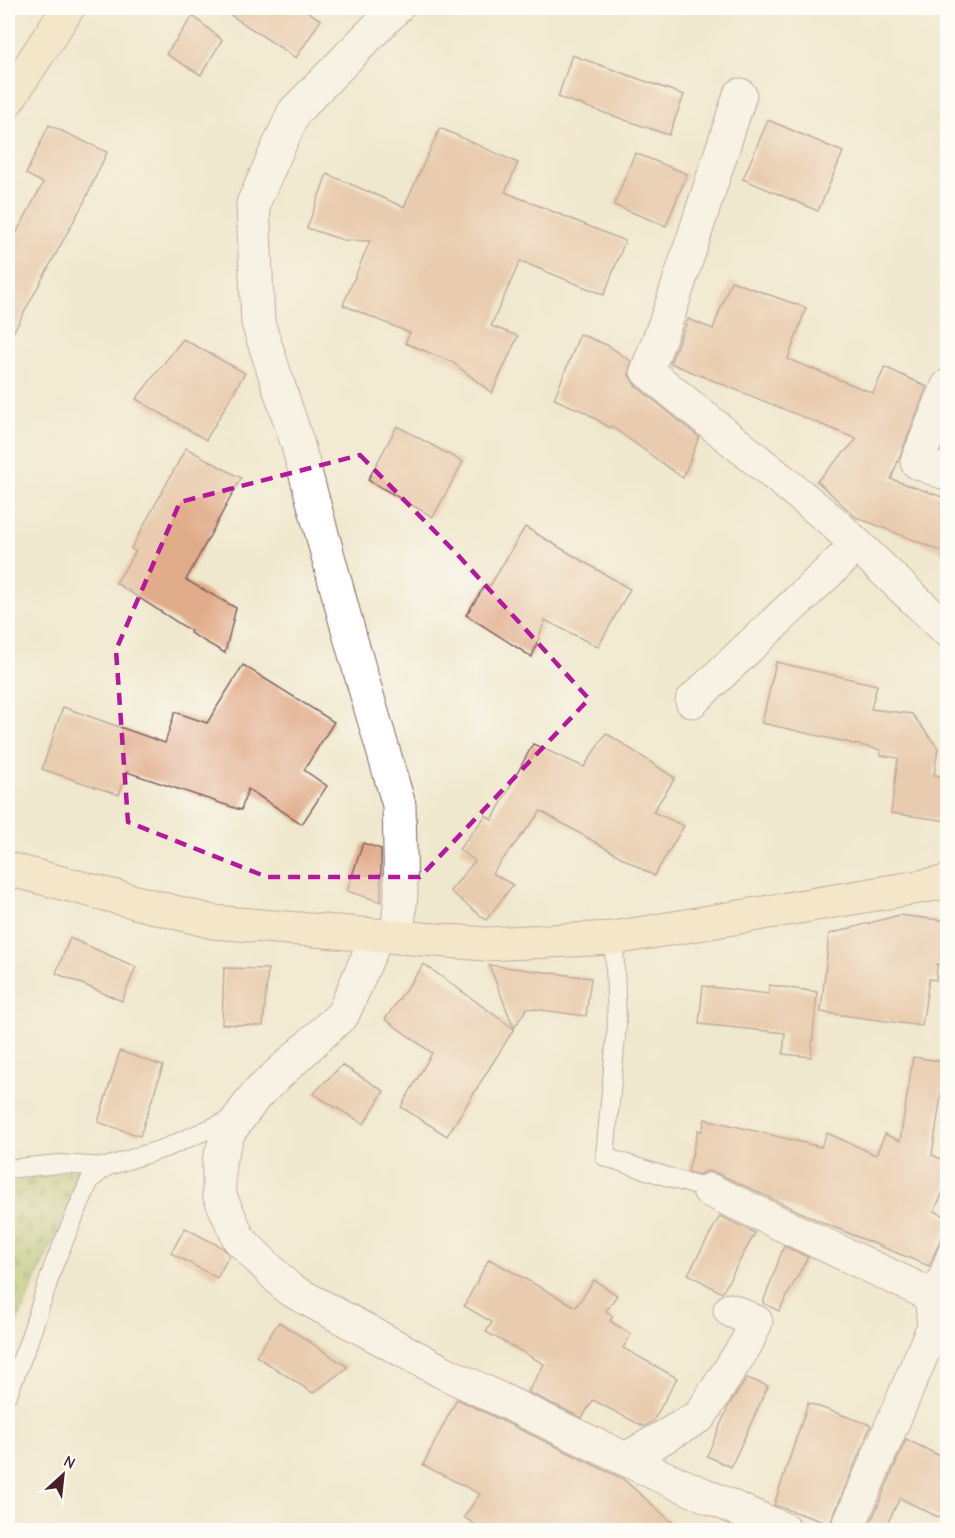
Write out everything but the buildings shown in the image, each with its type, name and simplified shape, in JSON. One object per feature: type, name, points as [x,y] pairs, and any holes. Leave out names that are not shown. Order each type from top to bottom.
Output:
[{"type":"street","points":[[8,100],[69,8]]},
{"type":"street","points":[[396,8],[294,112],[253,204],[258,323],[297,442],[399,805],[400,895],[387,936],[342,1014],[256,1095],[228,1133],[219,1161],[219,1194],[239,1239],[289,1289],[444,1372],[626,1459],[785,1530]]},
{"type":"street","points":[[740,95],[669,313],[647,371],[832,521],[948,631]]},
{"type":"street","points":[[948,386],[917,462],[948,474]]},
{"type":"street","points":[[692,701],[856,545]]},
{"type":"street","points":[[8,869],[213,922],[485,944],[614,938],[948,882]]},
{"type":"street","points":[[709,1190],[931,1295],[934,1326],[847,1530]]},
{"type":"street","points":[[626,1459],[700,1416],[746,1344],[756,1322],[730,1310]]},
{"type":"lane","points":[[614,938],[617,1025],[605,1156],[709,1190]]},
{"type":"lane","points":[[8,1394],[28,1343],[54,1264],[90,1180],[106,1167],[168,1147],[241,1115]]},
{"type":"lane","points":[[8,1169],[59,1164],[106,1167]]},
{"type":"lane","points":[[931,1295],[948,1248]]},
{"type":"highlighted area","points":[[360,455],[456,553],[589,699],[420,877],[267,877],[128,822],[116,650],[180,502]]},
{"type":"green space","points":[[85,1167],[8,1343],[8,1184]]}]
